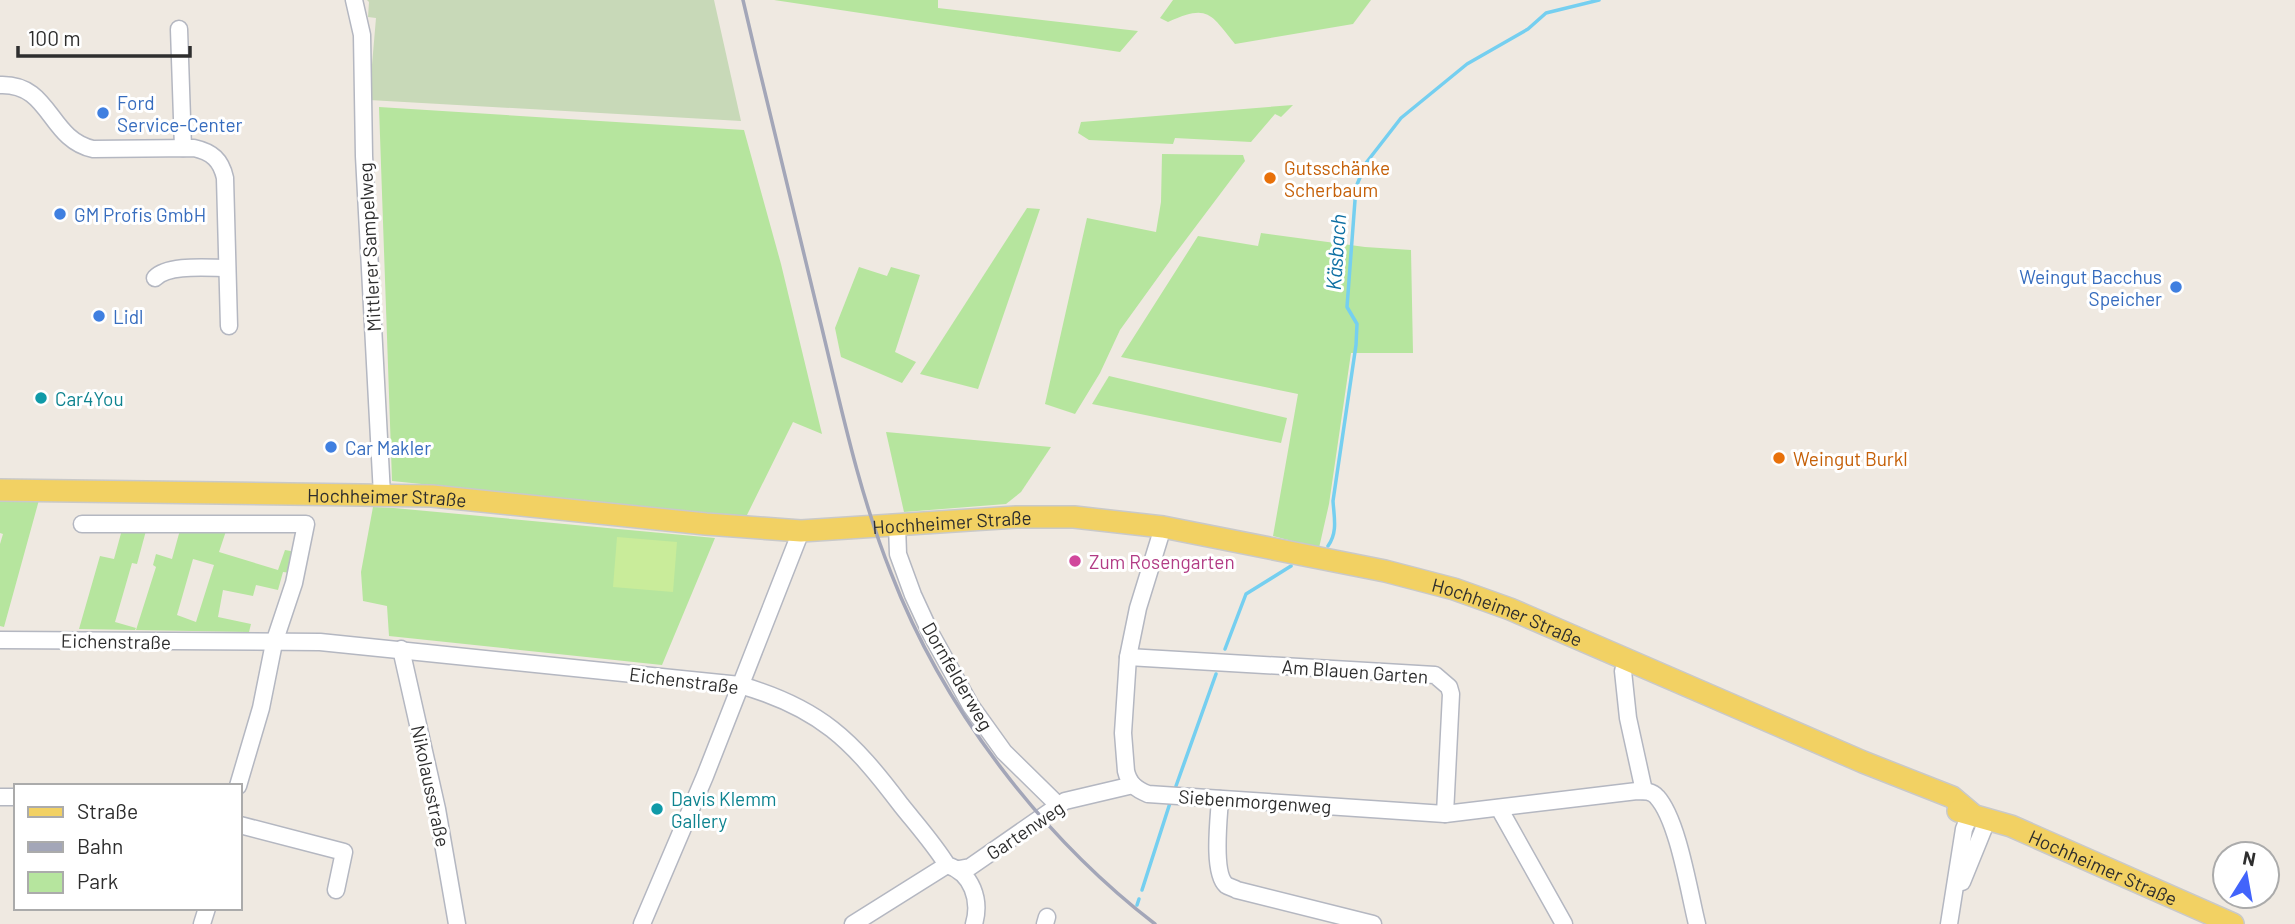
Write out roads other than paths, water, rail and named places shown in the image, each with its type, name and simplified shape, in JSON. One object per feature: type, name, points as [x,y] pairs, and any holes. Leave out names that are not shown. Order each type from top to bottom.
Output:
[{"type":"main road","name":"Hochheimer Straße","points":[[0,490],[432,496],[801,531],[1046,516],[1104,519],[1163,527],[1385,571],[1466,593],[1510,609],[1863,762],[1952,797],[1979,816],[2043,839],[2233,924]]},
{"type":"street","name":"Mittlerer Sampelweg","points":[[354,0],[362,35],[364,156],[382,495]]},
{"type":"street","points":[[180,29],[183,148]]},
{"type":"street","points":[[0,85],[19,86],[31,92],[68,138],[82,146],[93,149],[194,148],[211,153],[223,168],[225,178],[229,326]]},
{"type":"street","points":[[155,278],[171,269],[227,268]]},
{"type":"street","points":[[82,524],[306,524],[294,583],[274,643],[261,708],[239,784]]},
{"type":"street","name":"Dornfelderweg","points":[[897,525],[898,554],[913,595],[931,634],[971,706],[1004,752],[1058,805]]},
{"type":"street","points":[[1133,785],[1126,771],[1124,733],[1128,657],[1138,608],[1163,527]]},
{"type":"street","points":[[642,924],[705,776],[801,531]]},
{"type":"street","name":"Eichenstraße","points":[[0,640],[320,642],[740,685],[804,710],[843,737],[876,772],[976,896],[978,904],[974,924]]},
{"type":"street","name":"Nikolausstraße","points":[[401,649],[437,809],[457,924]]},
{"type":"street","name":"Am Blauen Garten","points":[[1128,657],[1435,676],[1444,680],[1450,687],[1451,694],[1445,814]]},
{"type":"street","points":[[1623,671],[1628,718],[1644,791],[1655,794],[1671,823],[1697,924]]},
{"type":"street","name":"Gartenweg","points":[[853,924],[953,867],[970,867],[1058,805],[1076,797],[1133,785]]},
{"type":"street","name":"Siebenmorgenweg","points":[[1133,785],[1148,794],[1445,814],[1644,791]]},
{"type":"street","points":[[1220,799],[1218,865],[1226,884],[1237,890],[1373,924]]},
{"type":"street","points":[[1499,808],[1561,923]]},
{"type":"street","points":[[1948,924],[1952,900],[1964,878],[1979,816]]},
{"type":"street","points":[[242,826],[344,852],[336,890]]},
{"type":"waterway","name":"Käsbach","points":[[1328,546],[1334,530],[1333,501],[1356,345],[1357,324],[1347,307],[1356,187],[1366,163],[1401,118],[1467,64],[1528,29],[1546,13],[1599,0]]},
{"type":"waterway","name":"Käsbach","points":[[1225,649],[1246,594],[1291,566]]},
{"type":"waterway","name":"Käsbach","points":[[1176,786],[1216,674]]},
{"type":"waterway","name":"Käsbach","points":[[1142,890],[1170,803]]},
{"type":"waterway","name":"Käsbach","points":[[1137,905],[1139,899]]},
{"type":"railway","points":[[743,0],[858,475],[879,541],[913,623],[967,720],[1035,810],[1073,851],[1155,924]]},
{"type":"place","name":"Ford Service-Center","points":[[103,113]]},
{"type":"place","name":"Gutsschänke Scherbaum","points":[[1270,178]]},
{"type":"place","name":"GM Profis GmbH","points":[[60,214]]},
{"type":"place","name":"Weingut Bacchus Speicher","points":[[2176,287]]},
{"type":"place","name":"Lidl","points":[[99,316]]},
{"type":"place","name":"Car4You","points":[[41,398]]},
{"type":"place","name":"Car Makler","points":[[331,447]]},
{"type":"place","name":"Weingut Burkl","points":[[1779,458]]},
{"type":"place","name":"Zum Rosengarten","points":[[1075,561]]},
{"type":"place","name":"Davis Klemm Gallery","points":[[657,809]]}]
